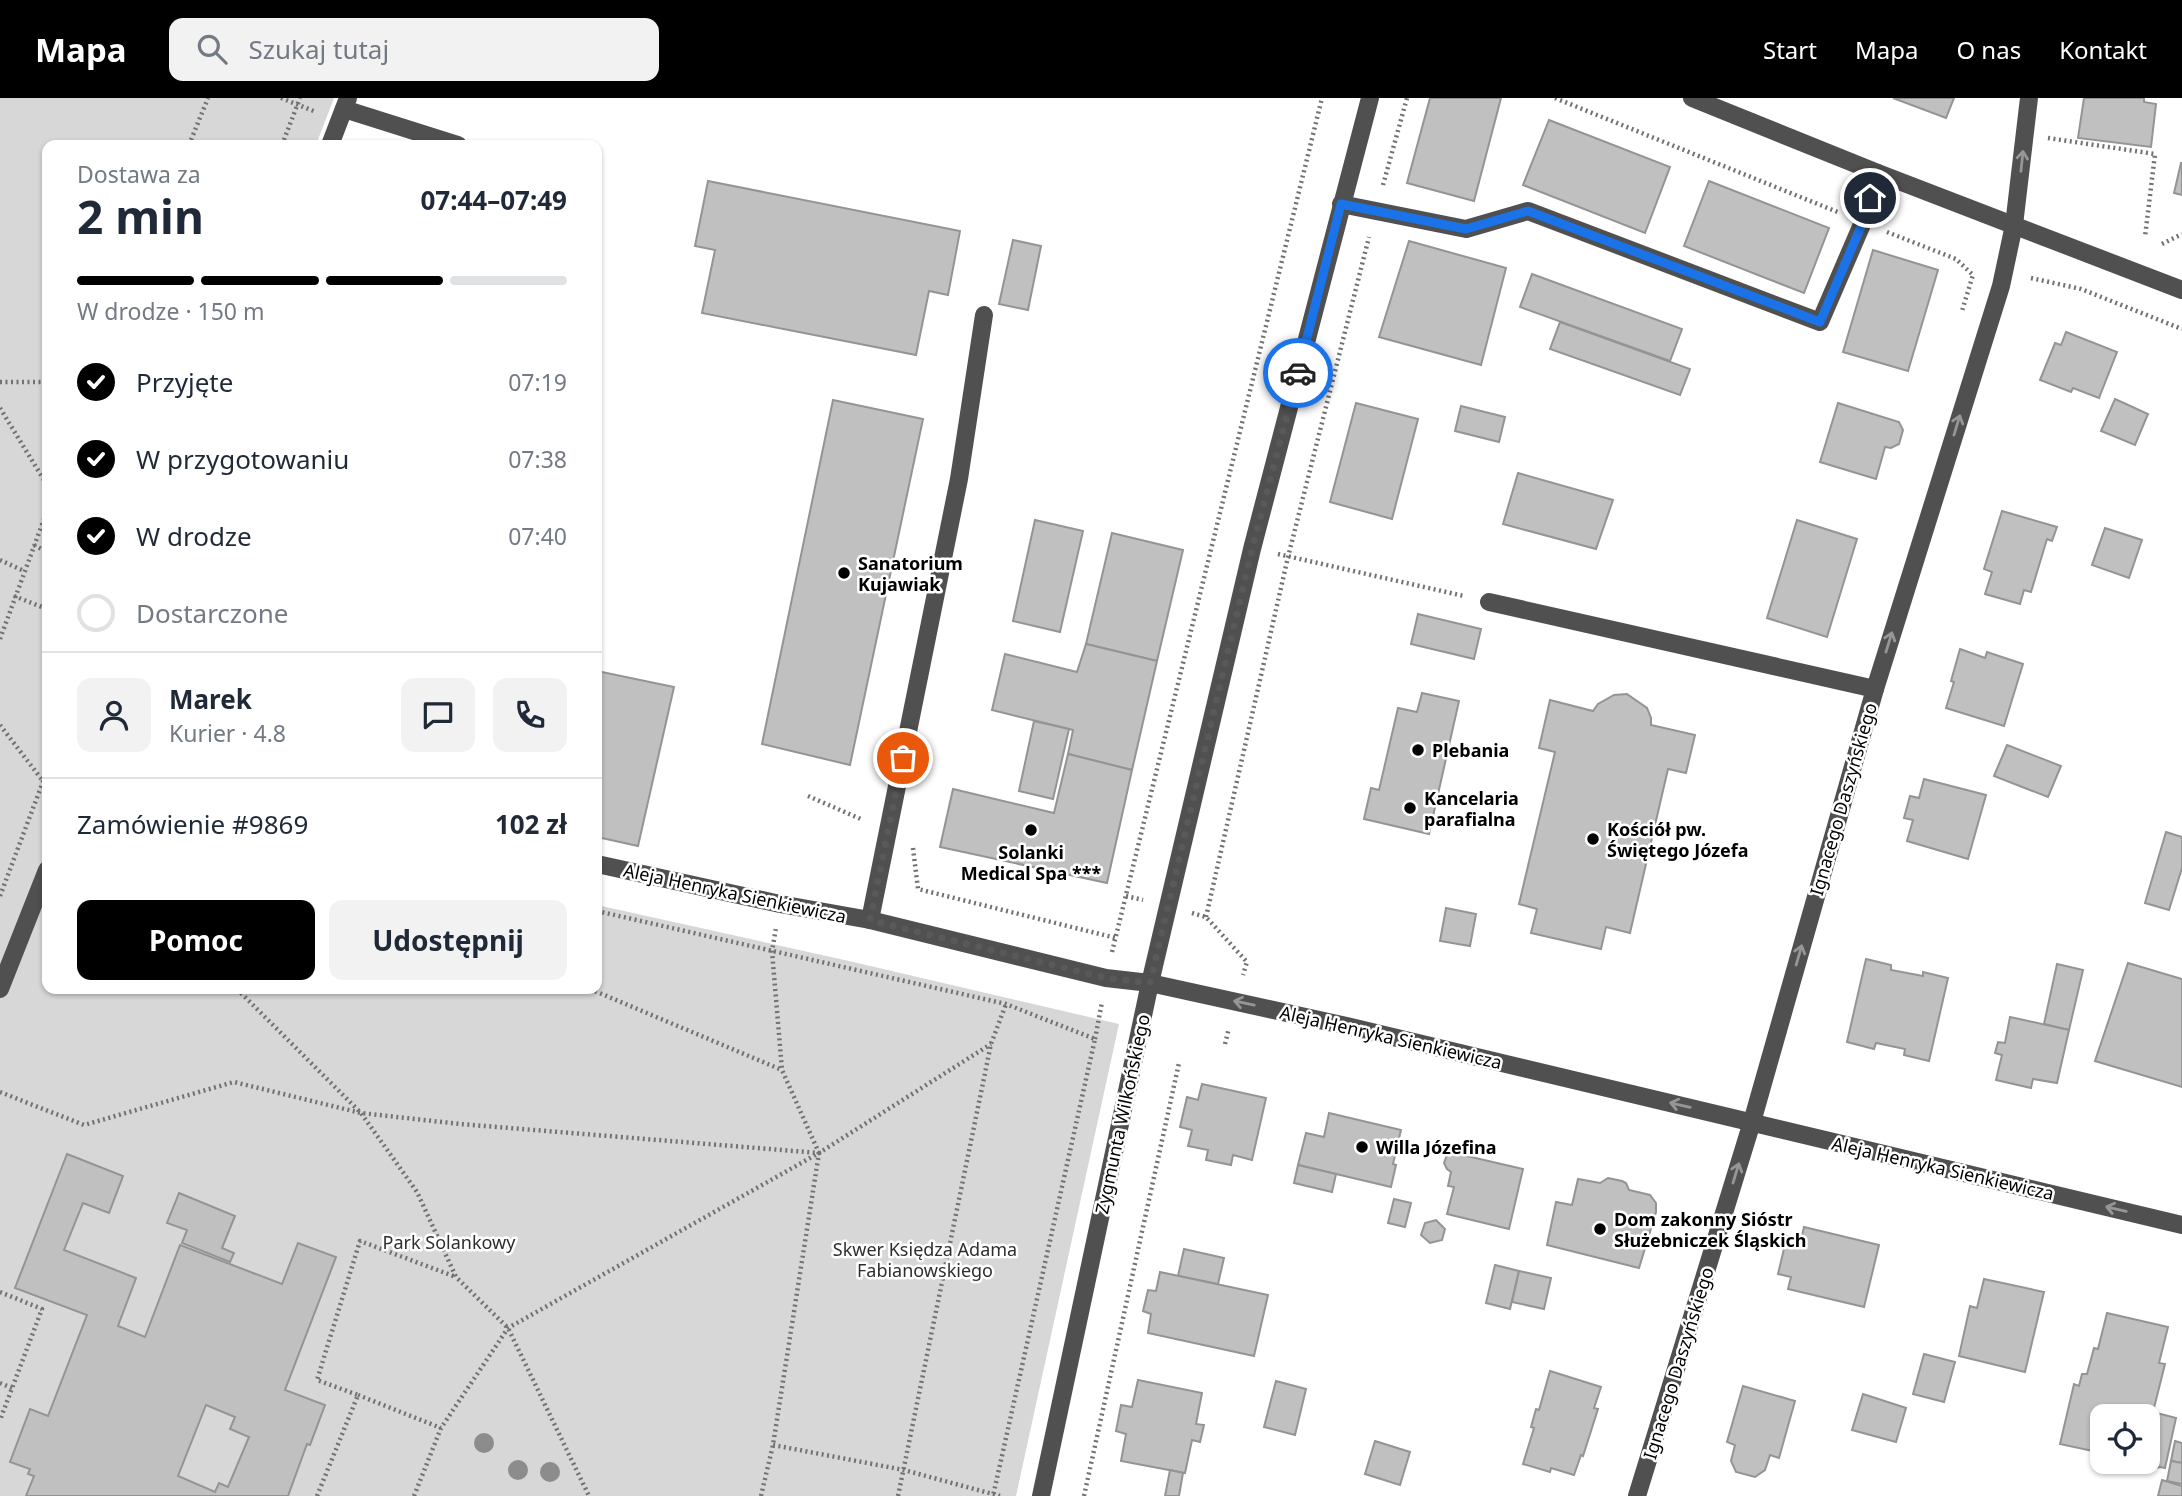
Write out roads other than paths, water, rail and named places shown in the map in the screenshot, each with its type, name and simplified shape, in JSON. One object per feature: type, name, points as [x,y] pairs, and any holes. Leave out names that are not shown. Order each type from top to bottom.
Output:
[{"type":"street","name":"Zygmunta Wilkońskiego","points":[[1041,1496],[1150,983],[1252,549],[1370,98]]},
{"type":"street","points":[[1692,98],[2182,290]]},
{"type":"street","name":"Ignacego Daszyńskiego","points":[[1637,1496],[1752,1122],[1875,689],[2001,286],[2014,225],[2029,98]]},
{"type":"street","points":[[332,140],[344,109],[442,140]]},
{"type":"street","points":[[1341,204],[1466,229],[1528,211],[1820,322],[1863,222],[1878,173]]},
{"type":"street","points":[[870,920],[958,479],[984,315]]},
{"type":"street","points":[[1489,601],[1875,689]]},
{"type":"street","name":"Aleja Henryka Sienkiewicza","points":[[602,865],[780,904],[870,920],[1106,978],[1150,983],[1351,1027],[2182,1225]]},
{"type":"street","points":[[0,989],[42,883]]},
{"type":"place","name":"Sanatorium Kujawiak","points":[[844,573]]},
{"type":"place","name":"Plebania","points":[[1418,750]]},
{"type":"place","name":"Kancelaria parafialna","points":[[1410,808]]},
{"type":"place","name":"Solanki Medical Spa ***","points":[[1031,830]]},
{"type":"place","name":"Kościół pw. Świętego Józefa","points":[[1593,839]]},
{"type":"place","name":"Willa Józefina","points":[[1362,1147]]},
{"type":"place","name":"Dom zakonny Sióstr Służebniczek Śląskich","points":[[1600,1229]]},
{"type":"park label","name":"Park Solankowy","points":[[449,1242]]},
{"type":"park label","name":"Skwer Księdza Adama Fabianowskiego","points":[[925,1259]]}]
